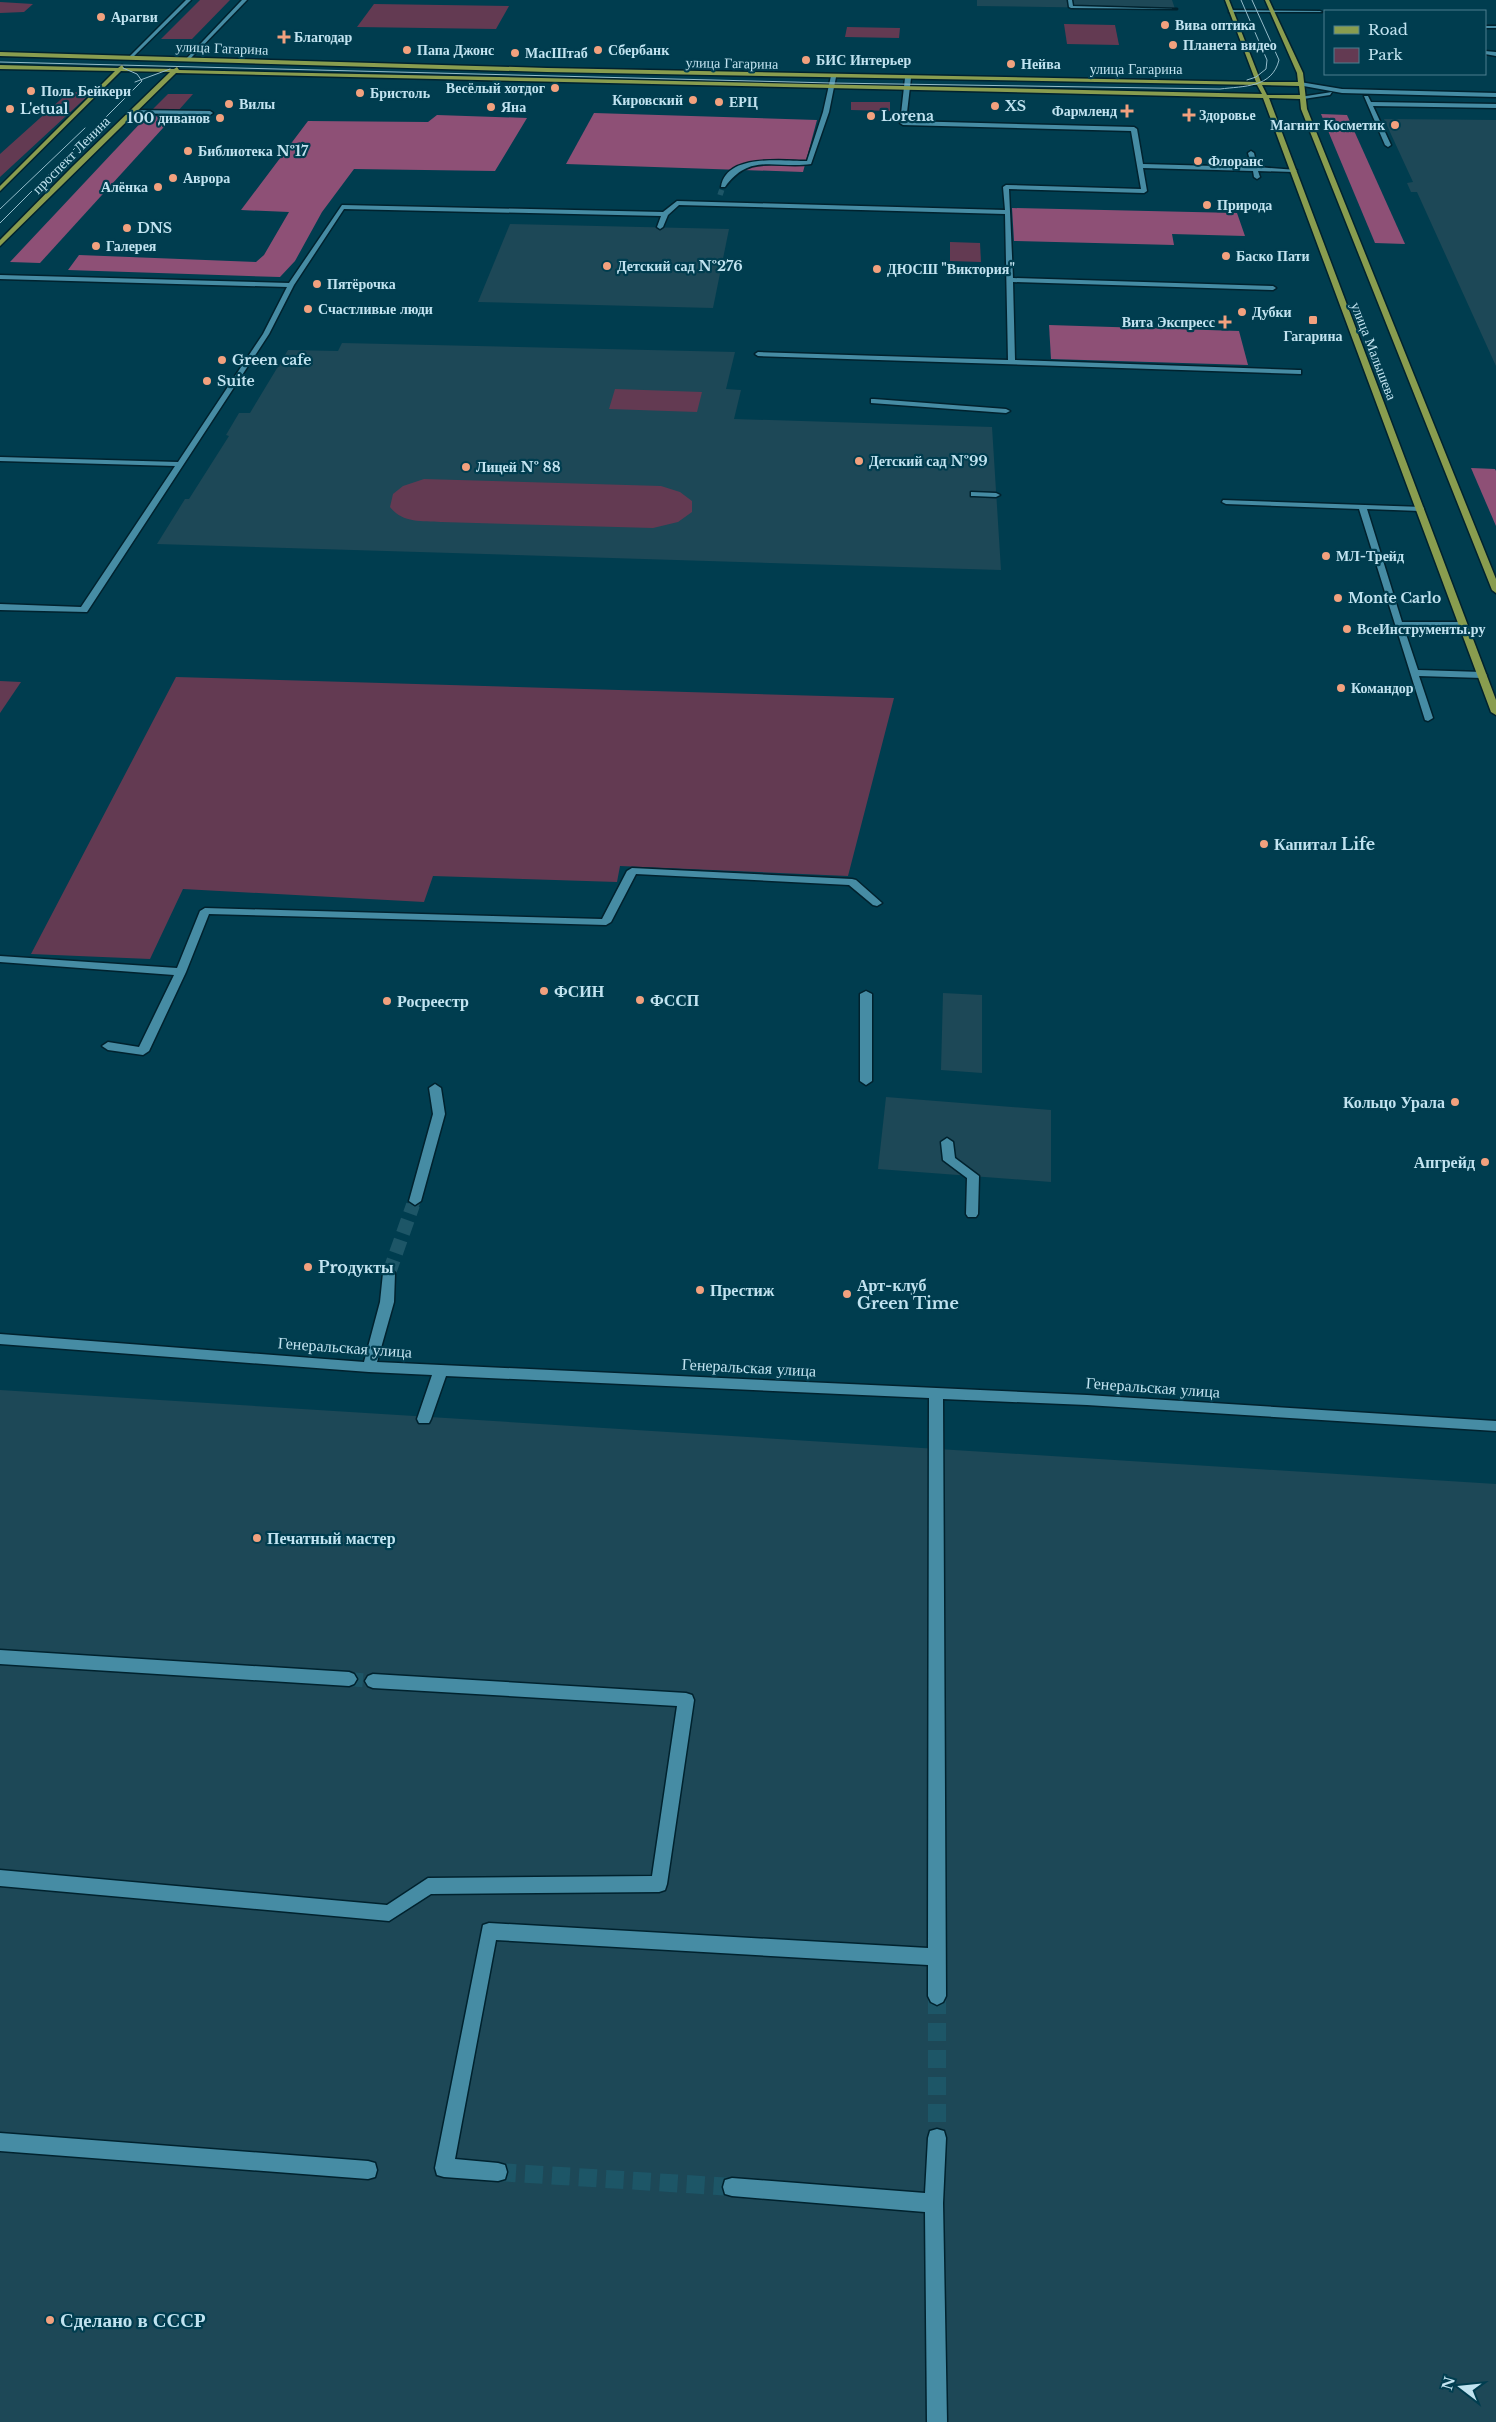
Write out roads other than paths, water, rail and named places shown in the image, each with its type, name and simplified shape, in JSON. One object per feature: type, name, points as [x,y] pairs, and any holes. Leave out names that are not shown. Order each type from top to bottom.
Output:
[{"type":"main road","name":"улица Малышева","points":[[1227,0],[1294,170],[1496,712]]},
{"type":"main road","name":"улица Малышева","points":[[1267,0],[1300,73],[1304,109],[1357,246],[1496,590]]},
{"type":"main road","name":"улица Гагарина","points":[[0,54],[833,77],[1300,84]]},
{"type":"main road","name":"проспект Ленина","points":[[0,188],[120,70],[130,57]]},
{"type":"main road","name":"проспект Ленина","points":[[0,244],[188,58]]},
{"type":"main road","name":"улица Гагарина","points":[[0,66],[1303,97]]},
{"type":"street","name":"проспект Ленина","points":[[130,57],[188,0]]},
{"type":"street","name":"проспект Ленина","points":[[188,58],[244,0]]},
{"type":"street","points":[[1070,0],[1071,7],[1175,9]]},
{"type":"street","points":[[1231,11],[1320,12]]},
{"type":"street","points":[[723,186],[730,173],[750,162],[809,163],[826,112],[833,77]]},
{"type":"street","points":[[908,78],[903,123],[1134,129],[1144,191],[1006,187],[1012,362]]},
{"type":"street","name":"улица Гагарина","points":[[1300,84],[1342,91],[1496,95]]},
{"type":"street","name":"улица Гагарина","points":[[1303,97],[1342,91]]},
{"type":"street","points":[[1365,92],[1388,145]]},
{"type":"street","points":[[1369,104],[1496,106]]},
{"type":"street","points":[[132,112],[210,113]]},
{"type":"street","points":[[1251,152],[1257,178]]},
{"type":"street","points":[[1140,166],[1294,170]]},
{"type":"street","points":[[716,204],[720,195]]},
{"type":"street","points":[[660,227],[665,214],[677,203],[1008,212]]},
{"type":"street","points":[[0,607],[84,610],[266,334],[291,285],[342,207],[665,214]]},
{"type":"street","points":[[0,277],[291,285]]},
{"type":"street","points":[[1010,280],[1273,288]]},
{"type":"street","points":[[758,354],[1298,372]]},
{"type":"street","points":[[874,401],[1006,411]]},
{"type":"street","points":[[0,459],[180,464]]},
{"type":"street","points":[[974,494],[996,494]]},
{"type":"street","points":[[1226,502],[1420,509]]},
{"type":"street","points":[[1362,506],[1428,718]]},
{"type":"street","points":[[1399,624],[1464,625]]},
{"type":"street","points":[[1414,673],[1482,675]]},
{"type":"street","points":[[108,1046],[143,1051],[182,972],[205,911],[606,922],[632,872],[852,882],[877,903]]},
{"type":"street","points":[[0,959],[182,972]]},
{"type":"street","points":[[866,994],[866,1082]]},
{"type":"street","points":[[415,1201],[439,1114],[435,1088]]},
{"type":"street","points":[[947,1142],[949,1160],[972,1176],[972,1214]]},
{"type":"street","points":[[369,1367],[387,1302],[389,1273]]},
{"type":"street","name":"Генеральская улица","points":[[0,1339],[369,1367],[936,1393],[1496,1426]]},
{"type":"street","points":[[424,1419],[441,1370]]},
{"type":"street","points":[[936,1393],[937,1996]]},
{"type":"street","points":[[0,1657],[349,1679]]},
{"type":"street","points":[[0,1878],[389,1913],[428,1886],[659,1884],[686,1700],[373,1681]]},
{"type":"street","points":[[498,2172],[444,2168],[489,1930],[936,1957]]},
{"type":"street","points":[[937,2138],[934,2203],[937,2422]]},
{"type":"street","points":[[0,2142],[368,2170]]},
{"type":"street","points":[[732,2187],[934,2203]]},
{"type":"tunnel","points":[[720,195],[723,186]]},
{"type":"tunnel","points":[[413,1207],[415,1201]]},
{"type":"tunnel","points":[[389,1273],[413,1205]]},
{"type":"tunnel","points":[[349,1679],[373,1681]]},
{"type":"tunnel","points":[[937,1996],[937,2138]]},
{"type":"tunnel","points":[[498,2172],[732,2187]]},
{"type":"tram line","points":[[1241,0],[1267,60],[1266,69],[1256,77],[1247,80]]},
{"type":"tram line","points":[[0,62],[832,83],[1220,89],[1247,86],[1264,81],[1270,76],[1279,60],[1252,0]]},
{"type":"tram line","points":[[123,68],[137,74],[141,80]]},
{"type":"tram line","points":[[141,80],[170,69]]},
{"type":"tram line","points":[[0,223],[142,81],[141,80]]},
{"type":"tram line","points":[[135,82],[141,80]]},
{"type":"tram line","points":[[0,209],[85,128]]},
{"type":"place","name":"Арагви","points":[[101,17]]},
{"type":"place","name":"Вива оптика","points":[[1165,25]]},
{"type":"place","name":"Благодар","points":[[284,37]]},
{"type":"place","name":"Планета видео","points":[[1173,45]]},
{"type":"place","name":"Папа Джонс","points":[[407,50]]},
{"type":"place","name":"Сбербанк","points":[[598,50]]},
{"type":"place","name":"МасШтаб","points":[[515,53]]},
{"type":"place","name":"БИС Интерьер","points":[[806,60]]},
{"type":"place","name":"Нейва","points":[[1011,64]]},
{"type":"place","name":"Весёлый хотдог","points":[[555,88]]},
{"type":"place","name":"Поль Бейкери","points":[[31,91]]},
{"type":"place","name":"Бристоль","points":[[360,93]]},
{"type":"place","name":"Кировский","points":[[693,100]]},
{"type":"place","name":"ЕРЦ","points":[[719,102]]},
{"type":"place","name":"Вилы","points":[[229,104]]},
{"type":"place","name":"XS","points":[[995,106]]},
{"type":"place","name":"Яна","points":[[491,107]]},
{"type":"place","name":"L'etual","points":[[10,109]]},
{"type":"place","name":"Фармленд","points":[[1127,111]]},
{"type":"place","name":"Здоровье","points":[[1189,115]]},
{"type":"place","name":"Lorena","points":[[871,116]]},
{"type":"place","name":"100 диванов","points":[[220,118]]},
{"type":"place","name":"Магнит Косметик","points":[[1395,125]]},
{"type":"place","name":"Библиотека №17","points":[[188,151]]},
{"type":"place","name":"Флоранс","points":[[1198,161]]},
{"type":"place","name":"Аврора","points":[[173,178]]},
{"type":"place","name":"Алёнка","points":[[158,187]]},
{"type":"place","name":"Природа","points":[[1207,205]]},
{"type":"place","name":"DNS","points":[[127,228]]},
{"type":"place","name":"Галерея","points":[[96,246]]},
{"type":"place","name":"Баско Пати","points":[[1226,256]]},
{"type":"place","name":"Детский сад №276","points":[[607,266]]},
{"type":"place","name":"ДЮСШ \"Виктория\"","points":[[877,269]]},
{"type":"place","name":"Пятёрочка","points":[[317,284]]},
{"type":"place","name":"Счастливые люди","points":[[308,309]]},
{"type":"place","name":"Дубки","points":[[1242,312]]},
{"type":"place","name":"Гагарина","points":[[1313,320]]},
{"type":"place","name":"Вита Экспресс","points":[[1225,322]]},
{"type":"place","name":"Green cafe","points":[[222,360]]},
{"type":"place","name":"Suite","points":[[207,381]]},
{"type":"place","name":"Детский сад №99","points":[[859,461]]},
{"type":"place","name":"Лицей № 88","points":[[466,467]]},
{"type":"place","name":"МЛ-Трейд","points":[[1326,556]]},
{"type":"place","name":"Monte Carlo","points":[[1338,598]]},
{"type":"place","name":"ВсеИнструменты.ру","points":[[1347,629]]},
{"type":"place","name":"Командор","points":[[1341,688]]},
{"type":"place","name":"Капитал Life","points":[[1264,844]]},
{"type":"place","name":"ФСИН","points":[[544,991]]},
{"type":"place","name":"ФССП","points":[[640,1000]]},
{"type":"place","name":"Росреестр","points":[[387,1001]]},
{"type":"place","name":"Кольцо Урала","points":[[1455,1102]]},
{"type":"place","name":"Апгрейд","points":[[1485,1162]]},
{"type":"place","name":"Proдукты","points":[[308,1267]]},
{"type":"place","name":"Престиж","points":[[700,1290]]},
{"type":"place","name":"Арт-клуб Green Time","points":[[847,1294]]},
{"type":"place","name":"Печатный мастер","points":[[257,1538]]},
{"type":"place","name":"Сделано в СССР","points":[[50,2320]]}]
